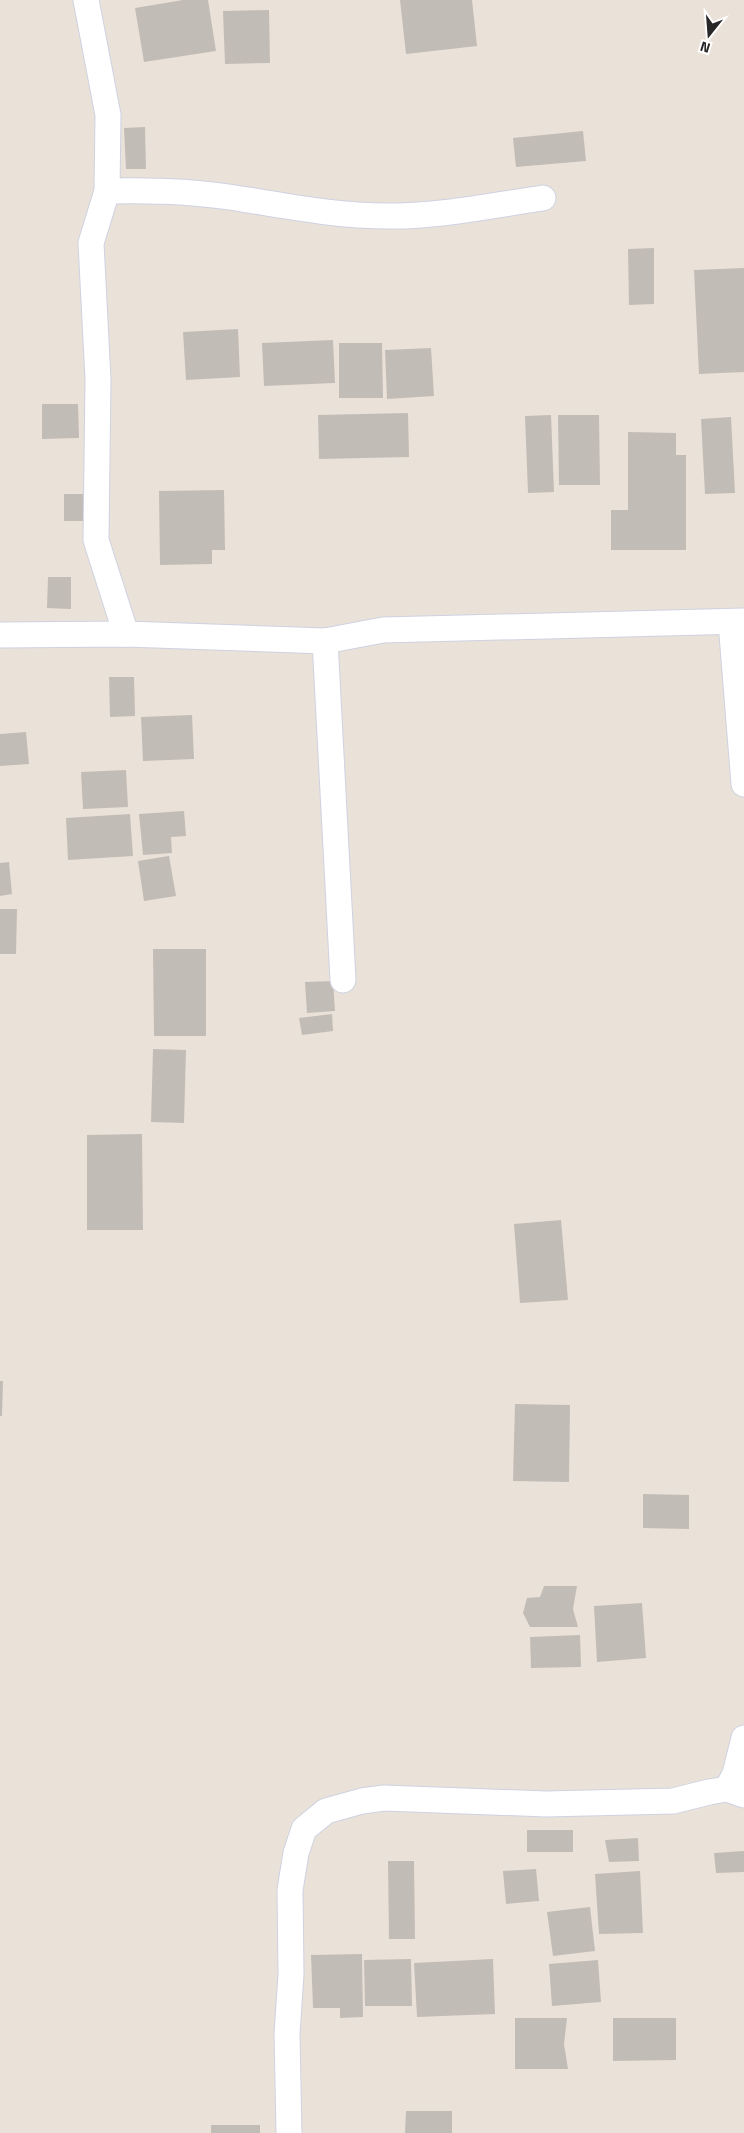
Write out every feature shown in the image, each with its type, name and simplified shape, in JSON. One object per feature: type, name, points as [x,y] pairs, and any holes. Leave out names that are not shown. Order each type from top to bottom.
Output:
[{"type":"street","points":[[86,0],[108,115],[107,191],[92,243],[98,379],[96,540],[126,634]]},
{"type":"street","points":[[107,191],[156,190],[227,197],[309,210],[389,216],[443,212],[543,198]]},
{"type":"street","points":[[0,635],[126,634],[324,641],[383,630],[738,622],[744,784]]},
{"type":"street","points":[[324,641],[343,980]]},
{"type":"street","points":[[289,2133],[287,2034],[291,1974],[290,1890],[296,1853],[304,1829],[326,1811],[362,1801],[384,1798],[546,1804],[673,1801],[709,1792],[736,1792],[735,1774],[744,1738]]},
{"type":"building","points":[[183,0],[208,0],[216,51],[144,62],[135,8]]},
{"type":"building","points":[[400,0],[472,0],[477,46],[406,54]]},
{"type":"building","points":[[269,10],[270,63],[225,64],[223,11]]},
{"type":"building","points":[[145,127],[146,169],[126,169],[124,128]]},
{"type":"building","points":[[583,131],[586,161],[516,167],[513,138]]},
{"type":"building","points":[[654,248],[654,304],[629,305],[628,249]]},
{"type":"building","points":[[744,268],[744,372],[699,374],[694,270]]},
{"type":"building","points":[[238,329],[240,377],[186,380],[183,332]]},
{"type":"building","points":[[333,340],[335,383],[264,386],[262,343]]},
{"type":"building","points":[[339,343],[382,343],[383,398],[339,398]]},
{"type":"building","points":[[431,348],[434,396],[387,399],[385,350]]},
{"type":"building","points":[[42,404],[78,404],[79,438],[42,439]]},
{"type":"building","points":[[408,413],[409,457],[319,459],[318,415]]},
{"type":"building","points":[[551,415],[554,492],[528,493],[525,416]]},
{"type":"building","points":[[558,415],[599,415],[600,485],[559,485]]},
{"type":"building","points":[[731,417],[735,493],[705,494],[701,419]]},
{"type":"building","points":[[628,432],[676,433],[676,455],[686,455],[686,550],[611,550],[611,510],[628,510]]},
{"type":"building","points":[[224,490],[225,550],[212,550],[212,564],[160,565],[159,491]]},
{"type":"building","points":[[64,494],[88,494],[88,521],[64,521]]},
{"type":"building","points":[[48,577],[71,577],[71,609],[47,608]]},
{"type":"building","points":[[109,677],[134,677],[135,716],[110,717]]},
{"type":"building","points":[[192,715],[194,759],[143,761],[141,717]]},
{"type":"building","points":[[26,732],[29,764],[0,766],[0,734]]},
{"type":"building","points":[[126,770],[128,807],[83,809],[81,772]]},
{"type":"building","points":[[184,811],[186,836],[171,837],[172,853],[143,855],[139,814]]},
{"type":"building","points":[[130,814],[133,856],[68,860],[66,818]]},
{"type":"building","points":[[169,856],[176,896],[144,901],[138,861]]},
{"type":"building","points":[[9,862],[12,894],[0,896],[0,863]]},
{"type":"building","points":[[0,909],[17,909],[16,954],[0,954]]},
{"type":"building","points":[[153,949],[206,949],[206,1036],[154,1036]]},
{"type":"building","points":[[333,981],[335,1011],[307,1013],[305,982]]},
{"type":"building","points":[[332,1014],[333,1031],[302,1035],[299,1018]]},
{"type":"building","points":[[153,1049],[186,1050],[184,1123],[151,1122]]},
{"type":"building","points":[[142,1134],[143,1230],[87,1230],[87,1135]]},
{"type":"building","points":[[561,1220],[568,1300],[520,1303],[514,1224]]},
{"type":"building","points":[[0,1381],[3,1381],[2,1416],[0,1416]]},
{"type":"building","points":[[515,1404],[570,1405],[569,1482],[513,1481]]},
{"type":"building","points":[[643,1494],[689,1495],[689,1529],[643,1528]]},
{"type":"building","points":[[544,1586],[577,1586],[573,1609],[578,1627],[530,1627],[523,1613],[527,1598],[540,1597]]},
{"type":"building","points":[[642,1603],[646,1658],[597,1662],[594,1606]]},
{"type":"building","points":[[580,1635],[581,1667],[531,1668],[530,1637]]},
{"type":"building","points":[[527,1830],[573,1830],[573,1852],[527,1852]]},
{"type":"building","points":[[638,1838],[639,1861],[609,1862],[605,1840]]},
{"type":"building","points":[[744,1851],[744,1872],[716,1873],[714,1853]]},
{"type":"building","points":[[388,1861],[414,1861],[415,1939],[389,1939]]},
{"type":"building","points":[[536,1869],[539,1901],[506,1904],[503,1871]]},
{"type":"building","points":[[640,1871],[643,1933],[599,1934],[595,1874]]},
{"type":"building","points":[[590,1907],[595,1951],[553,1956],[547,1912]]},
{"type":"building","points":[[362,1954],[363,2017],[340,2018],[340,2008],[313,2008],[311,1955]]},
{"type":"building","points":[[411,1959],[412,2006],[365,2006],[364,1960]]},
{"type":"building","points":[[493,1959],[495,2014],[417,2017],[414,1963]]},
{"type":"building","points":[[598,1960],[601,2002],[552,2006],[549,1964]]},
{"type":"building","points":[[515,2018],[567,2018],[564,2044],[568,2069],[515,2069]]},
{"type":"building","points":[[613,2018],[676,2018],[676,2060],[613,2061]]},
{"type":"building","points":[[406,2111],[452,2111],[452,2133],[405,2133]]},
{"type":"building","points":[[211,2125],[260,2125],[260,2133],[211,2133]]}]
